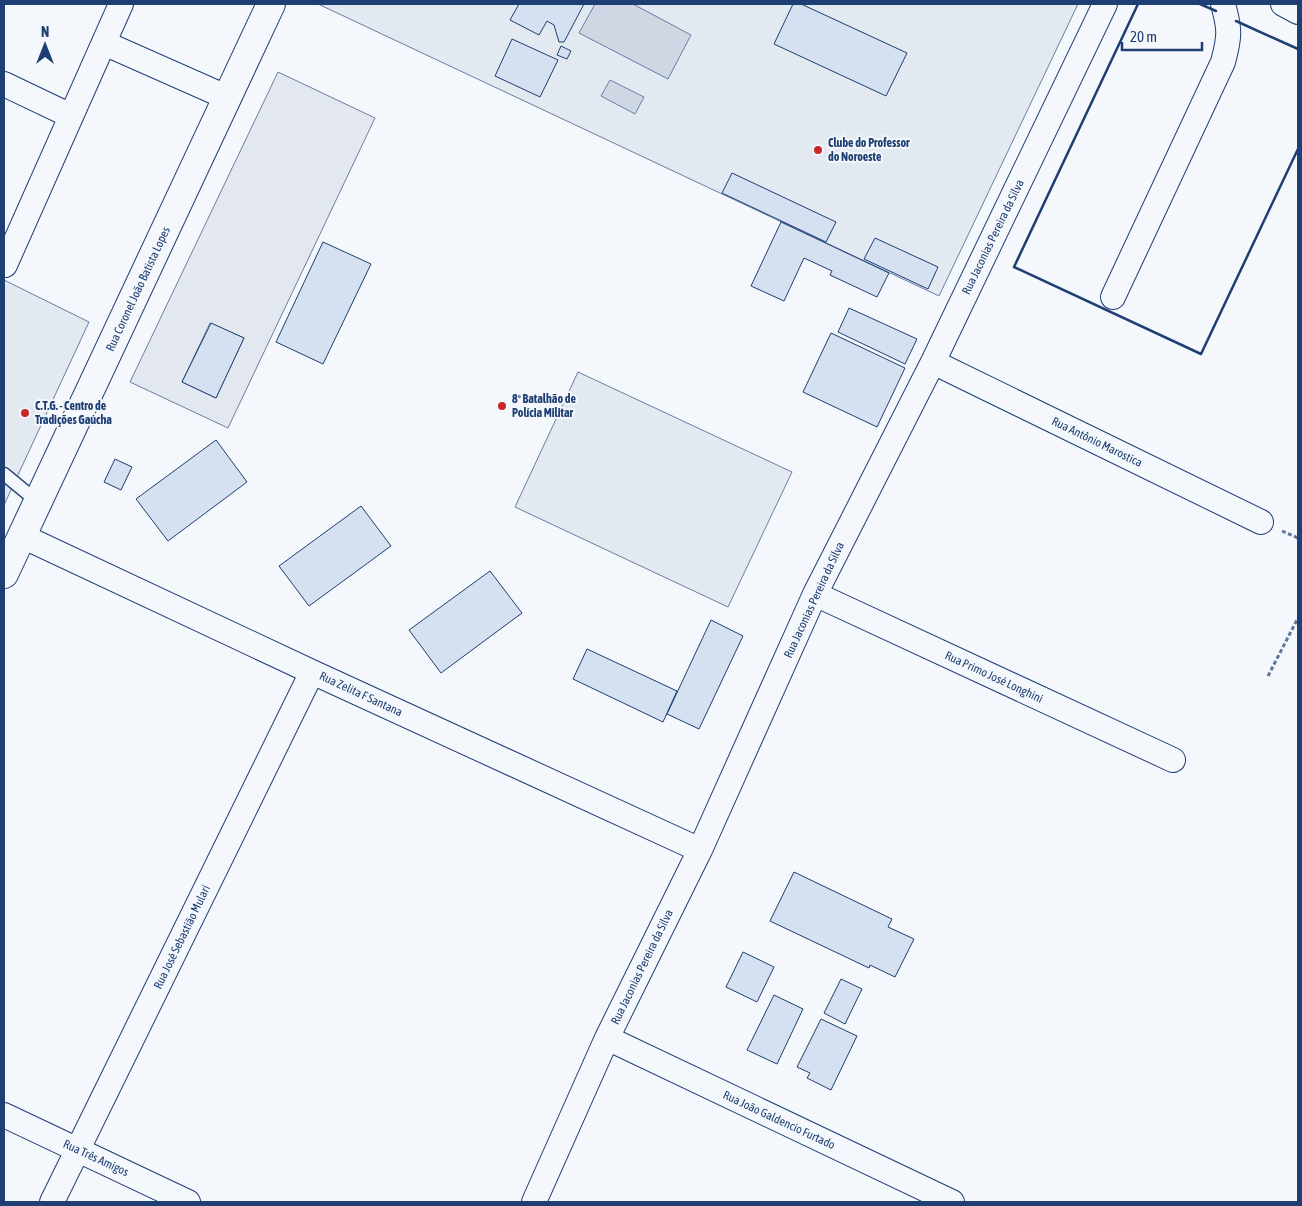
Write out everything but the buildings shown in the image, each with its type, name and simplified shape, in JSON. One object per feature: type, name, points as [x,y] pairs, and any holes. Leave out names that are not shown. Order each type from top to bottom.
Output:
[{"type":"street","points":[[5,265],[121,4]]},
{"type":"street","name":"Rua Coronel João Batista Lopes","points":[[4,574],[271,4]]},
{"type":"street","name":"Rua Jaconias Pereira da Silva","points":[[534,1202],[607,1038],[700,850],[815,594],[933,362],[1105,4]]},
{"type":"street","points":[[1113,297],[1223,62],[1228,44],[1229,25],[1223,4]]},
{"type":"street","points":[[1282,4],[1298,12]]},
{"type":"street","points":[[104,43],[226,97]]},
{"type":"street","points":[[4,84],[71,116]]},
{"type":"street","name":"Rua Antônio Marostica","points":[[933,362],[1261,522]]},
{"type":"street","name":"Rua Zelita F Santana","points":[[22,536],[312,672],[700,850]]},
{"type":"street","name":"Rua Primo José Longhini","points":[[815,594],[1174,760]]},
{"type":"street","name":"Rua José Sebastião Mulari","points":[[52,1202],[312,672]]},
{"type":"street","name":"Rua João Galdencio Furtado","points":[[607,1038],[952,1202]]},
{"type":"street","name":"Rua Três Amigos","points":[[4,1114],[188,1202]]},
{"type":"lane","points":[[4,474],[38,502]]},
{"type":"path","points":[[1268,676],[1298,618]]},
{"type":"shaded area","name":"Clube do Professor do Noroeste","points":[[318,4],[1078,4],[939,296]]},
{"type":"shaded area","points":[[595,4],[633,4],[691,35],[668,79],[579,33]]},
{"type":"shaded area","points":[[278,72],[375,118],[228,428],[130,382]],"holes":[[[210,323],[244,338],[216,398],[182,382]]]},
{"type":"shaded area","points":[[610,80],[644,97],[635,114],[601,96]]},
{"type":"shaded area","name":"C.T.G. - Centro de Tradições Gaúcha","points":[[4,280],[89,322],[4,505]]},
{"type":"shaded area","points":[[578,372],[792,472],[728,607],[515,507]]},
{"type":"wall","points":[[1138,4],[1014,267],[1201,354],[1298,149]]},
{"type":"wall","points":[[1200,4],[1216,11]]},
{"type":"wall","points":[[1236,21],[1298,49]]},
{"type":"place","name":"Clube do Professor do Noroeste","points":[[818,150]]},
{"type":"place","name":"8º Batalhão de Polícia Militar","points":[[502,406]]},
{"type":"place","name":"C.T.G. - Centro de Tradições Gaúcha","points":[[25,413]]}]
